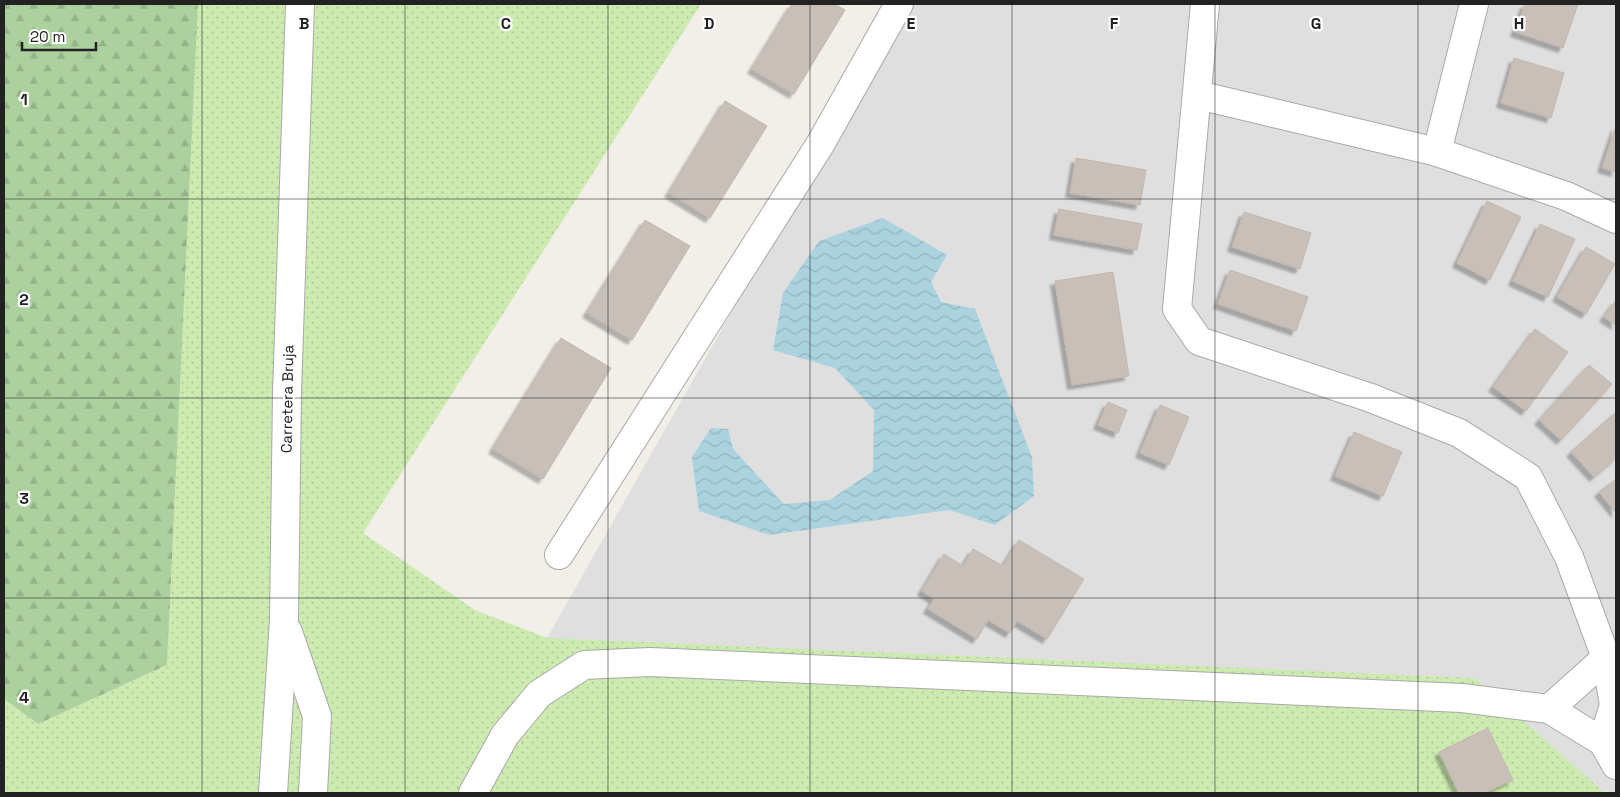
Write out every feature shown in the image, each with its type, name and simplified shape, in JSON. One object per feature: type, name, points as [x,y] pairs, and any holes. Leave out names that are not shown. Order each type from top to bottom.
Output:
[{"type":"street","name":"Carretera Bruja","points":[[273,793],[284,619],[287,393],[300,4]]},
{"type":"street","points":[[559,555],[821,143],[899,4]]},
{"type":"street","points":[[1205,4],[1177,309],[1199,342],[1371,398],[1459,433],[1528,477],[1569,557],[1606,658],[1614,705],[1610,753]]},
{"type":"street","points":[[1437,152],[1474,4]]},
{"type":"street","points":[[1198,95],[1437,152],[1566,196],[1616,219]]},
{"type":"street","points":[[284,619],[317,716],[313,793]]},
{"type":"street","points":[[1549,709],[1606,658]]},
{"type":"street","points":[[473,793],[505,735],[539,694],[584,666],[670,662],[1462,698],[1549,709],[1610,753]]},
{"type":"shaded area","points":[[906,4],[1616,4],[1616,793],[547,638]]},
{"type":"green space","points":[[4,4],[198,4],[167,665],[38,724],[4,699]]},
{"type":"green space","points":[[198,4],[701,4],[363,533],[475,610],[547,638],[1475,678],[1605,793],[4,793],[4,699],[38,724],[167,665]]},
{"type":"water","points":[[883,218],[947,255],[931,282],[941,302],[975,309],[1032,457],[1034,496],[995,525],[949,510],[769,535],[699,511],[692,457],[711,428],[728,429],[733,449],[784,504],[830,500],[873,471],[874,410],[835,368],[773,350],[783,293],[819,241]]},
{"type":"building","points":[[792,4],[834,4],[845,10],[794,94],[752,69]]},
{"type":"building","points":[[1525,4],[1578,4],[1563,48],[1515,32]]},
{"type":"building","points":[[1514,58],[1564,73],[1551,118],[1501,103]]},
{"type":"building","points":[[725,101],[767,126],[710,218],[669,193]]},
{"type":"building","points":[[1616,126],[1616,172],[1602,168]]},
{"type":"building","points":[[1076,158],[1146,170],[1140,205],[1070,193]]},
{"type":"building","points":[[1487,201],[1521,217],[1490,280],[1457,263]]},
{"type":"building","points":[[1059,209],[1142,224],[1137,250],[1054,235]]},
{"type":"building","points":[[1244,212],[1311,233],[1300,269],[1232,247]]},
{"type":"building","points":[[645,220],[690,246],[632,340],[587,313]]},
{"type":"building","points":[[1540,224],[1575,239],[1548,297],[1513,281]]},
{"type":"building","points":[[1586,247],[1615,264],[1586,314],[1557,297]]},
{"type":"building","points":[[1230,270],[1308,297],[1296,331],[1218,304]]},
{"type":"building","points":[[1113,272],[1129,376],[1072,385],[1055,281]]},
{"type":"building","points":[[1616,300],[1616,325],[1604,317]]},
{"type":"building","points":[[1535,329],[1568,352],[1526,411],[1493,387]]},
{"type":"building","points":[[561,338],[611,368],[543,479],[493,449]]},
{"type":"building","points":[[1589,365],[1612,384],[1561,440],[1539,420]]},
{"type":"building","points":[[1108,402],[1127,410],[1118,433],[1098,425]]},
{"type":"building","points":[[1160,405],[1189,417],[1169,465],[1140,453]]},
{"type":"building","points":[[1616,412],[1616,458],[1594,477],[1571,452]]},
{"type":"building","points":[[1354,432],[1402,452],[1383,496],[1335,476]]},
{"type":"building","points":[[1616,479],[1616,513],[1599,492]]},
{"type":"building","points":[[1019,540],[1084,579],[1047,639],[1017,621],[1010,633],[988,620],[977,639],[928,609],[934,599],[922,591],[944,554],[963,566],[973,549],[1003,566]]},
{"type":"building","points":[[1488,728],[1513,780],[1484,793],[1459,793],[1439,752]]}]
